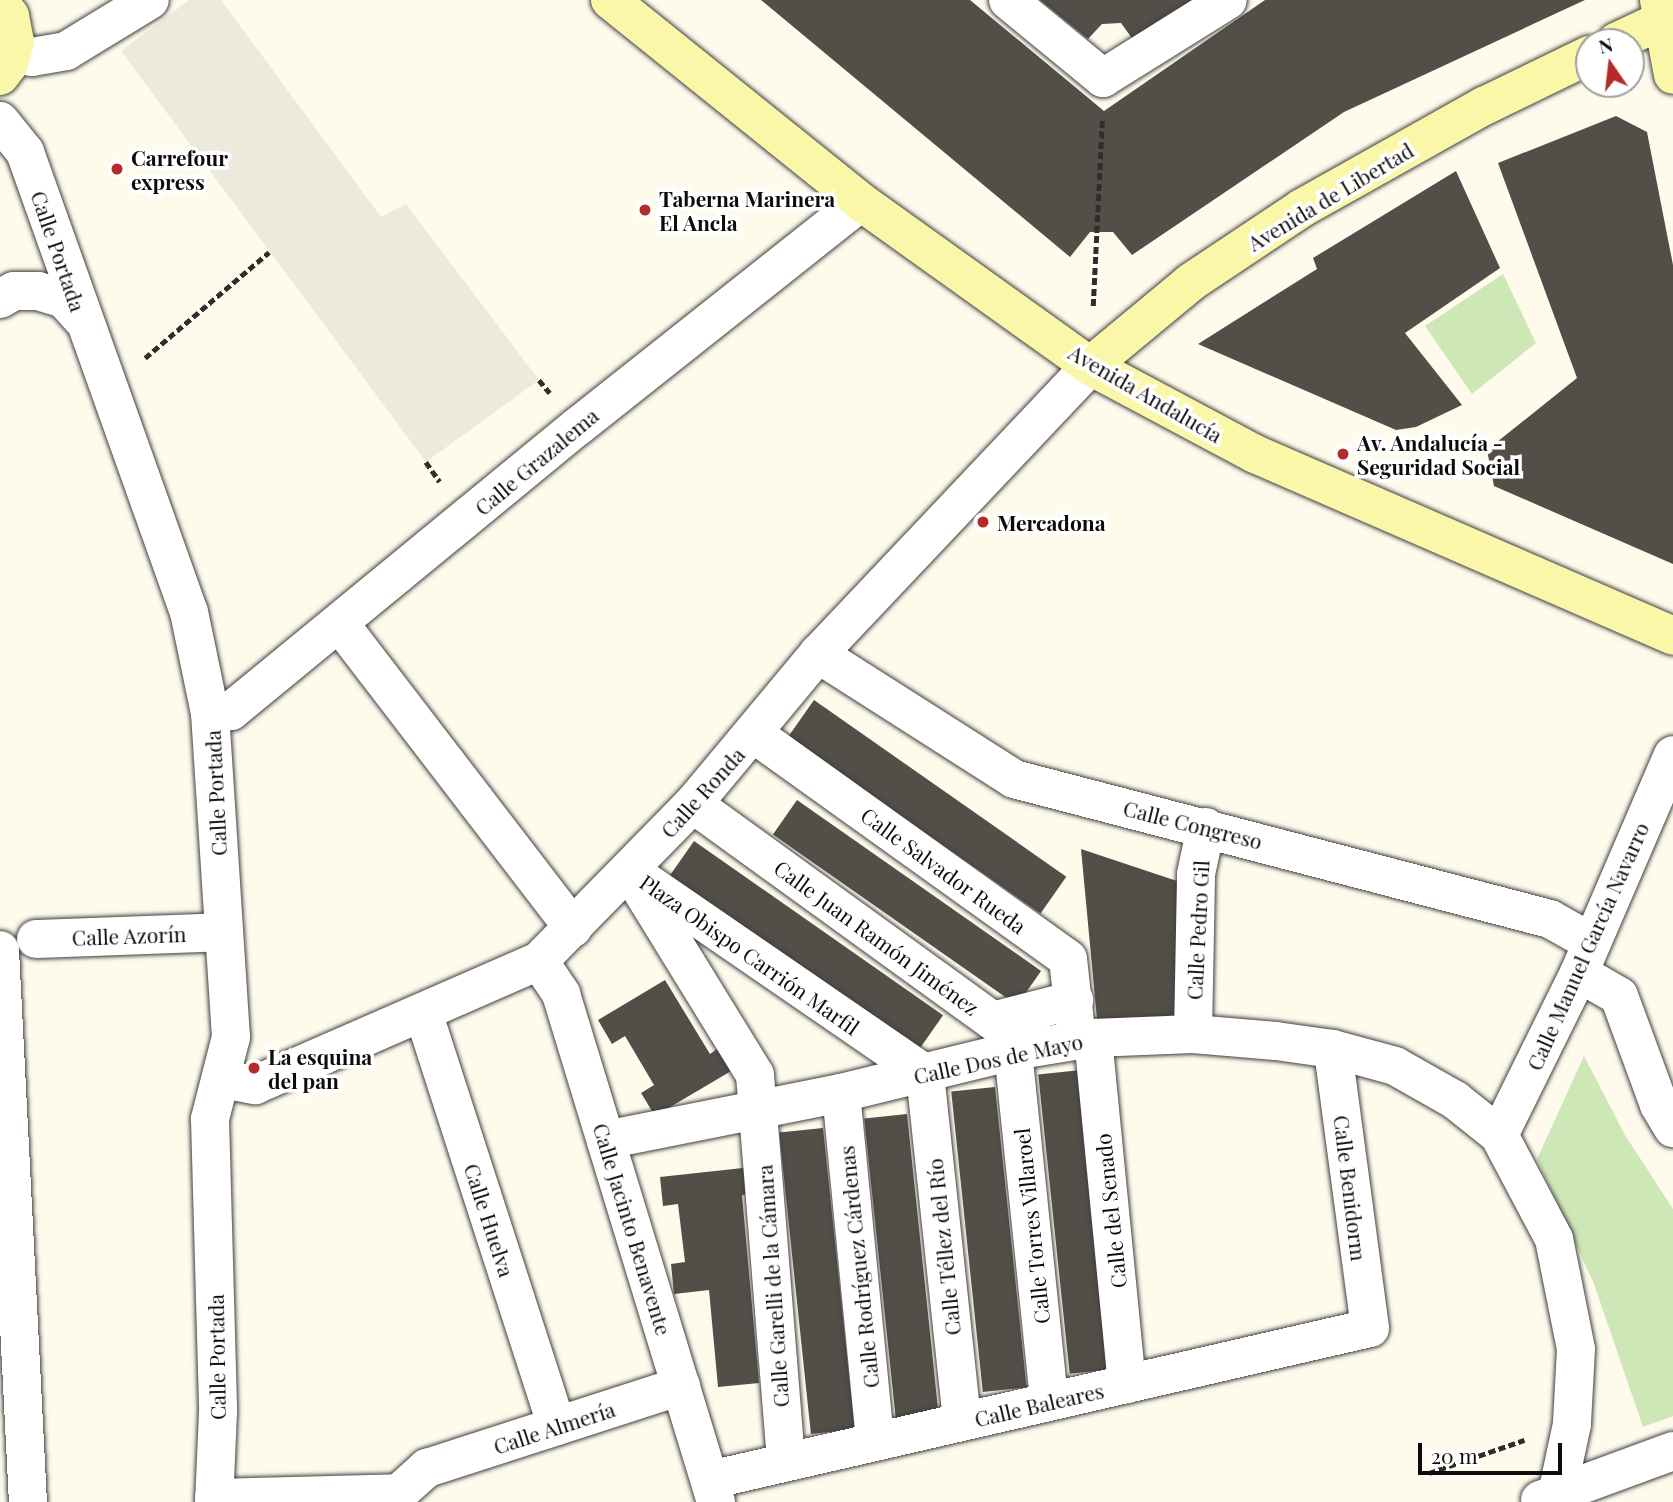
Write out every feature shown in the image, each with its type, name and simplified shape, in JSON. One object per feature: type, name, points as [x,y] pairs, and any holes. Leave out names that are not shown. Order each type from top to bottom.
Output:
[{"type":"main road","name":"Avenida Andalucía","points":[[610,0],[861,202],[1090,366],[1255,454],[1673,636]]},
{"type":"main road","points":[[7,6],[7,65]]},
{"type":"main road","points":[[1638,28],[1665,11],[1673,75]]},
{"type":"main road","name":"Avenida de Libertad","points":[[1090,366],[1191,282],[1302,208],[1484,106],[1575,62]]},
{"type":"street","points":[[7,65],[66,51],[150,0]]},
{"type":"street","points":[[1008,0],[1104,78],[1228,0]]},
{"type":"street","name":"Calle Portada","points":[[0,121],[25,152],[82,319],[189,612],[210,713],[231,1037],[223,1079],[210,1119],[218,1412],[214,1500]]},
{"type":"street","name":"Calle Grazalema","points":[[210,713],[231,711],[340,624],[577,426],[861,202]]},
{"type":"street","points":[[0,299],[14,291],[38,291],[64,299],[82,319]]},
{"type":"street","name":"Calle Ronda","points":[[223,1079],[255,1085],[424,1015],[539,961],[693,804],[818,654],[1090,366]]},
{"type":"street","points":[[340,624],[573,929]]},
{"type":"street","name":"Calle Congreso","points":[[818,654],[1014,779],[1206,827],[1549,919],[1619,996],[1660,1105],[1673,1128]]},
{"type":"street","name":"Calle Salvador Rueda","points":[[754,734],[1068,959],[1074,1000],[1085,1039]]},
{"type":"street","name":"Calle Manuel García Navarro","points":[[1499,1135],[1585,957],[1673,755]]},
{"type":"street","name":"Calle Juan Ramón Jiménez","points":[[693,804],[993,1021],[1074,1000]]},
{"type":"street","name":"Calle Pedro Gil","points":[[1193,1034],[1196,874],[1206,827]]},
{"type":"street","name":"Plaza Obispo Carrión Marfil","points":[[630,871],[925,1074]]},
{"type":"street","name":"Plaza Obispo Carrión Marfil","points":[[630,871],[755,1075],[759,1110]]},
{"type":"street","name":"Calle Azorín","points":[[36,939],[223,932]]},
{"type":"street","points":[[0,950],[12,1130],[11,1337],[28,1502]]},
{"type":"street","name":"Calle Jacinto Benavente","points":[[539,961],[561,994],[713,1491]]},
{"type":"street","name":"Calle Huelva","points":[[424,1015],[557,1426]]},
{"type":"street","name":"Calle Dos de Mayo","points":[[606,1140],[841,1093],[1013,1051],[1085,1039],[1193,1034],[1333,1049],[1395,1066],[1455,1100],[1499,1135],[1554,1239],[1576,1349],[1572,1424],[1552,1499]]},
{"type":"street","name":"Calle del Senado","points":[[1085,1039],[1127,1384]]},
{"type":"street","name":"Calle Benidorm","points":[[1333,1049],[1370,1328]]},
{"type":"street","name":"Calle Torres Villaroel","points":[[1013,1051],[1049,1401]]},
{"type":"street","name":"Calle Téllez del Río","points":[[925,1074],[962,1421]]},
{"type":"street","name":"Calle Rodríguez Cárdenas","points":[[841,1093],[875,1441]]},
{"type":"street","name":"Calle Garelli de la Cámara","points":[[759,1110],[786,1462]]},
{"type":"street","name":"Calle Baleares","points":[[713,1491],[786,1462],[1370,1328]]},
{"type":"street","name":"Calle Almería","points":[[214,1500],[398,1493],[427,1468],[681,1386]]},
{"type":"street","points":[[1552,1499],[1673,1451]]},
{"type":"path","points":[[1090,366],[1104,78]]},
{"type":"path","points":[[136,365],[269,251]]},
{"type":"path","points":[[1429,1472],[1572,1424]]},
{"type":"green space","points":[[1503,274],[1536,343],[1472,394],[1425,326]]},
{"type":"green space","points":[[1584,1056],[1625,1135],[1673,1209],[1673,1416],[1643,1427],[1594,1284],[1537,1159]]},
{"type":"shaded area","points":[[189,0],[221,0],[381,217],[406,204],[539,380],[426,462],[121,51]]},
{"type":"building","points":[[761,0],[970,0],[1104,111],[1265,0],[1585,0],[1344,112],[1132,255],[1113,232],[1090,232],[1070,257]]},
{"type":"building","points":[[1040,0],[1195,0],[1134,41],[1121,23],[1102,24],[1088,39]]},
{"type":"building","points":[[1616,116],[1647,132],[1673,265],[1673,564],[1494,486],[1487,450],[1577,378],[1498,163]]},
{"type":"building","points":[[1456,171],[1500,268],[1405,333],[1462,405],[1416,427],[1396,430],[1198,344],[1317,269],[1313,258]]},
{"type":"building","points":[[814,700],[1066,877],[1040,914],[788,737]]},
{"type":"building","points":[[797,800],[1041,971],[1017,1005],[773,834]]},
{"type":"building","points":[[694,841],[943,1015],[918,1051],[669,876]]},
{"type":"building","points":[[1081,849],[1183,883],[1180,1026],[1097,1019]]},
{"type":"building","points":[[665,980],[710,1054],[724,1044],[738,1067],[655,1116],[641,1093],[654,1085],[625,1036],[612,1044],[598,1020]]},
{"type":"building","points":[[1081,1070],[1112,1369],[1070,1374],[1038,1074]]},
{"type":"building","points":[[995,1087],[1027,1387],[983,1392],[951,1092]]},
{"type":"building","points":[[907,1114],[939,1414],[896,1419],[864,1118]]},
{"type":"building","points":[[823,1128],[855,1429],[811,1434],[779,1133]]},
{"type":"building","points":[[752,1167],[755,1194],[742,1195],[759,1383],[718,1387],[709,1290],[674,1294],[671,1264],[685,1262],[678,1204],[663,1206],[660,1177]]},
{"type":"place","name":"Carrefour express","points":[[117,169]]},
{"type":"place","name":"Taberna Marinera El Ancla","points":[[645,210]]},
{"type":"place","name":"Av. Andalucía - Seguridad Social","points":[[1343,454]]},
{"type":"place","name":"Mercadona","points":[[983,522]]},
{"type":"place","name":"La esquina del pan","points":[[254,1068]]}]
